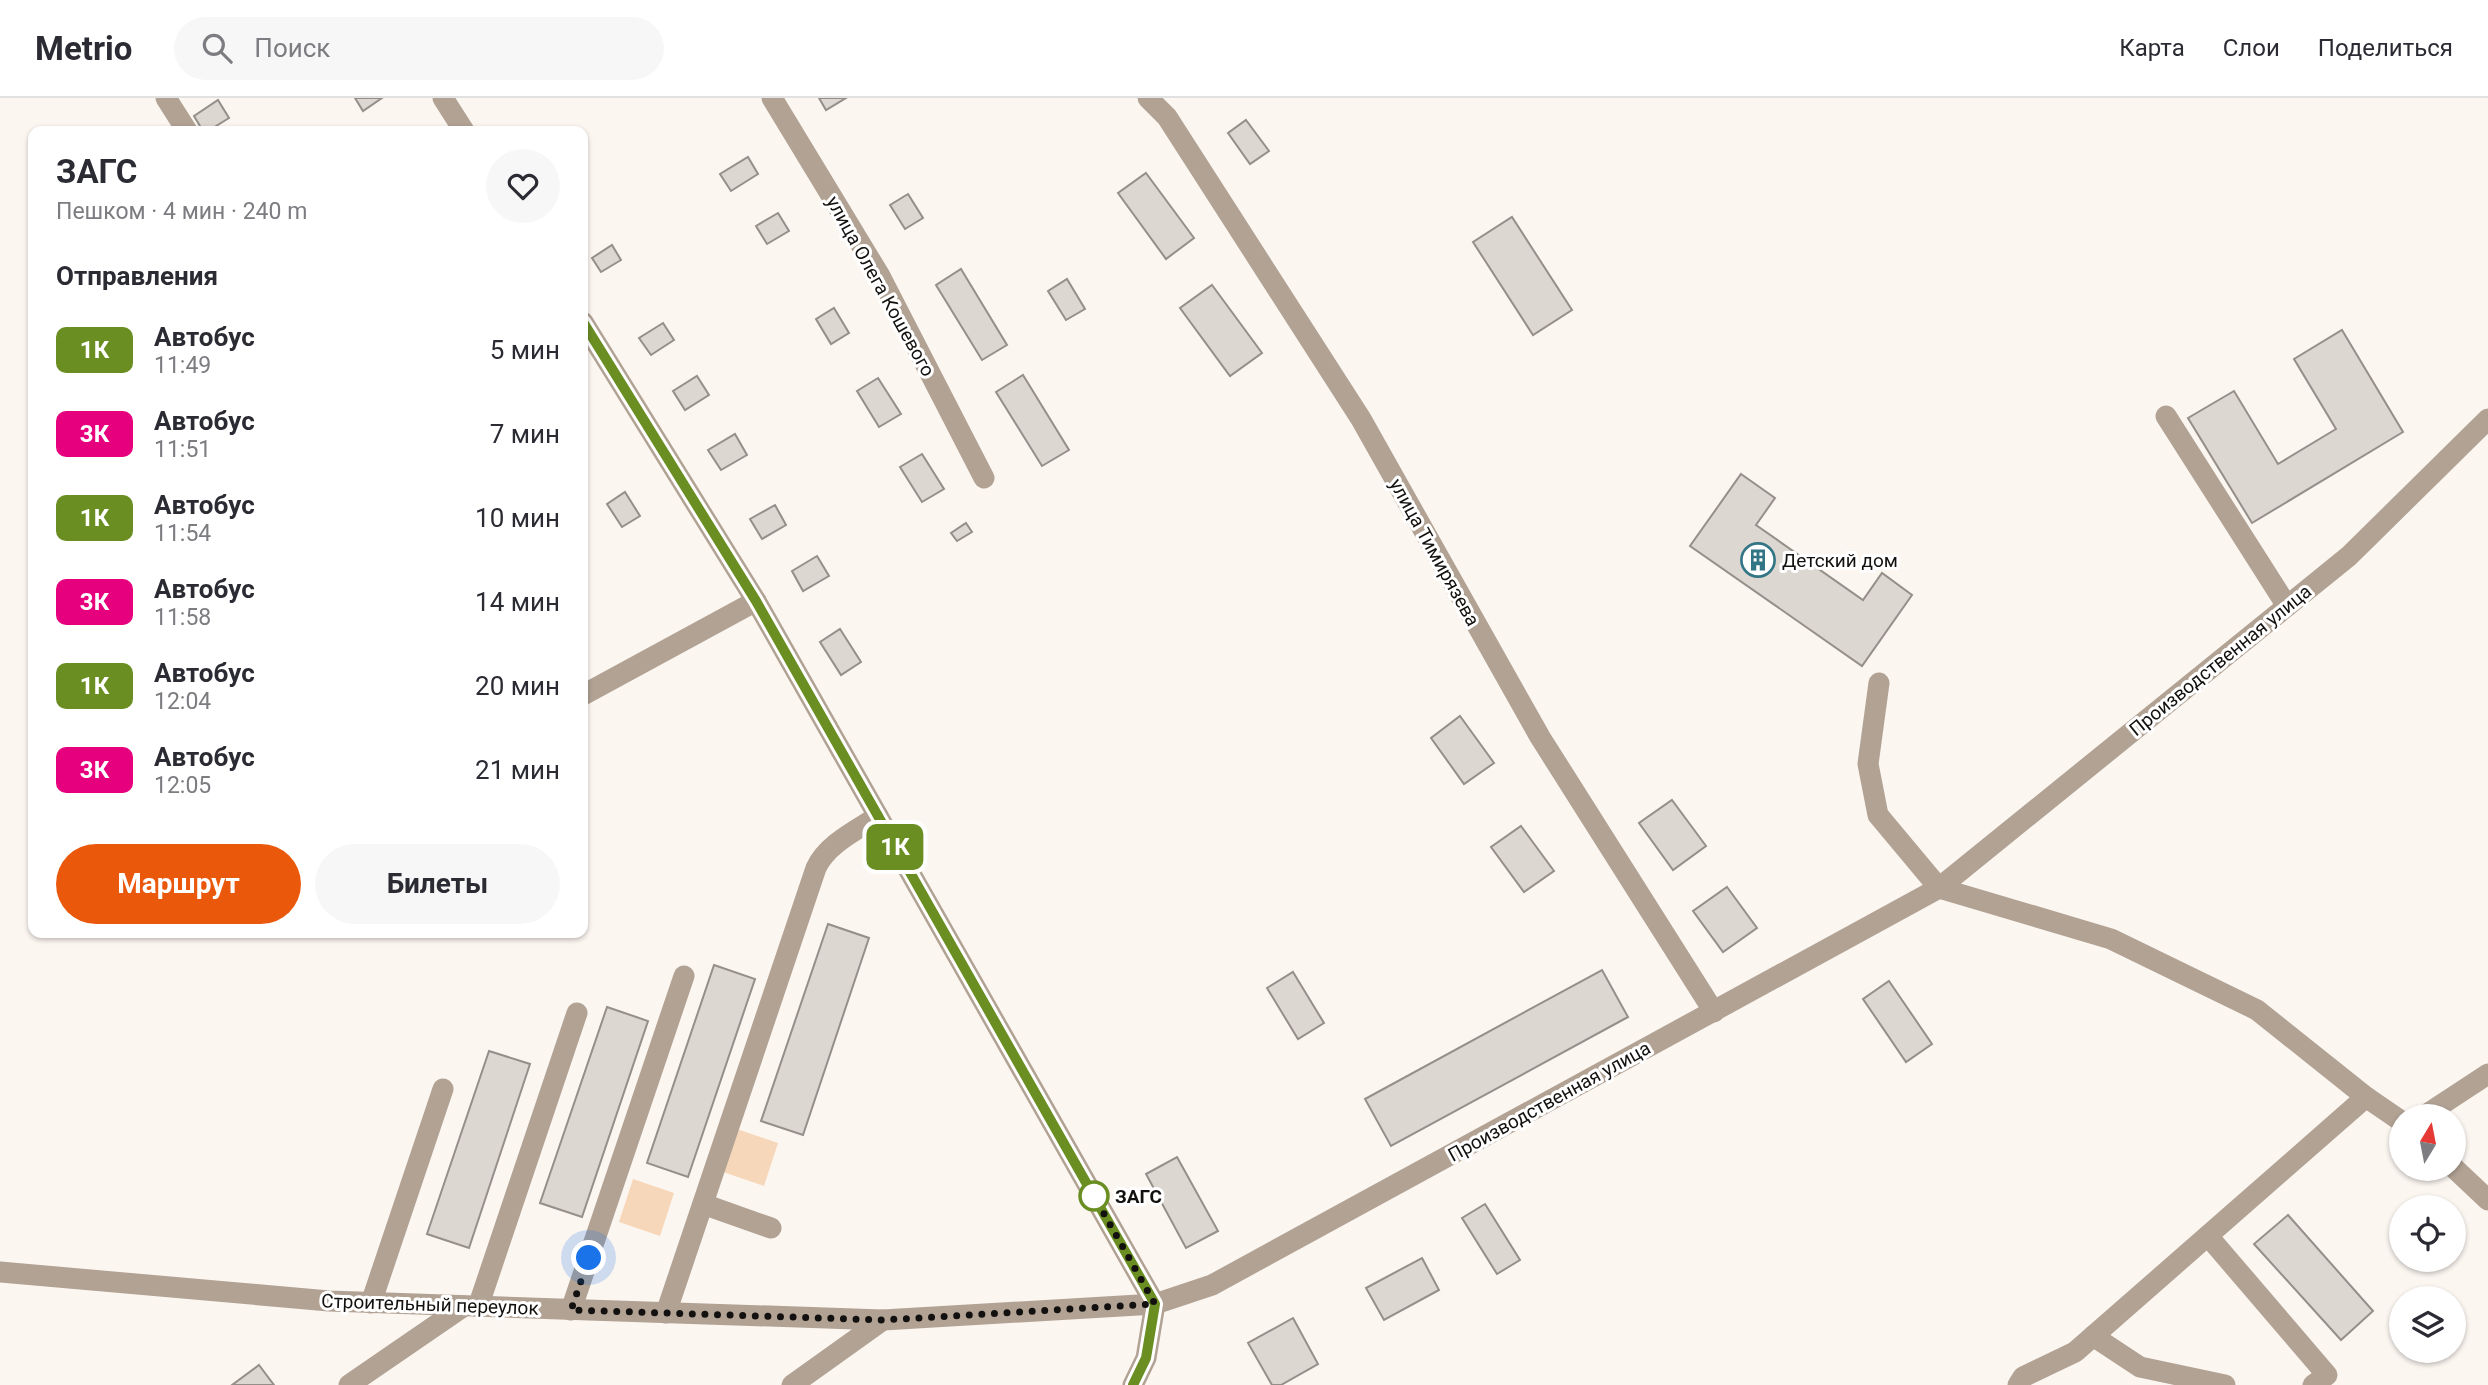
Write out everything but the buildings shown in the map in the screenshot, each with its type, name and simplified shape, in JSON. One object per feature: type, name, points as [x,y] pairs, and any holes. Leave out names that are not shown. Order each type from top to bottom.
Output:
[{"type":"street","points":[[166,98],[184,126]]},
{"type":"street","points":[[443,98],[461,126]]},
{"type":"street","name":"улица Олега Кошевого","points":[[772,98],[880,276],[984,478]]},
{"type":"street","name":"улица Тимирязева","points":[[1148,98],[1167,117],[1361,419],[1540,737],[1714,1012]]},
{"type":"street","points":[[588,330],[756,601],[1155,1304],[1146,1358],[1133,1385]]},
{"type":"street","points":[[2166,416],[2287,606]]},
{"type":"street","name":"Производственная улица","points":[[1155,1304],[1212,1285],[1939,888],[2349,556],[2488,419]]},
{"type":"street","points":[[588,692],[756,601]]},
{"type":"street","points":[[1879,683],[1868,764],[1878,815],[1939,888],[2111,939],[2160,962],[2256,1010],[2389,1113]]},
{"type":"street","points":[[666,1313],[816,867],[821,857],[830,849],[878,816]]},
{"type":"street","points":[[571,1310],[684,976]]},
{"type":"street","points":[[349,1385],[471,1306],[577,1013]]},
{"type":"street","points":[[2442,1104],[2488,1074]]},
{"type":"street","points":[[371,1303],[443,1089]]},
{"type":"street","points":[[2018,1385],[2023,1377],[2075,1352],[2366,1097]]},
{"type":"street","points":[[2466,1179],[2488,1200]]},
{"type":"street","points":[[703,1205],[771,1227]]},
{"type":"street","points":[[2208,1236],[2327,1375],[2313,1385]]},
{"type":"street","name":"Строительный переулок","points":[[0,1272],[371,1303],[883,1320],[1155,1304]]},
{"type":"street","points":[[792,1385],[883,1320]]},
{"type":"street","points":[[2093,1336],[2140,1367],[2225,1385]]},
{"type":"shaded area","points":[[737,1129],[778,1143],[764,1186],[723,1172]]},
{"type":"shaded area","points":[[633,1179],[674,1193],[660,1236],[619,1222]]},
{"type":"bus line","name":"1К","points":[[588,330],[756,601],[1155,1304],[1146,1358],[1133,1385]]},
{"type":"place","name":"Детский дом","points":[[1758,560]]},
{"type":"place","name":"ЗАГС","points":[[1094,1196]]},
{"type":"route","points":[[589,1258],[571,1310],[883,1320],[1155,1304],[1094,1196]]}]
